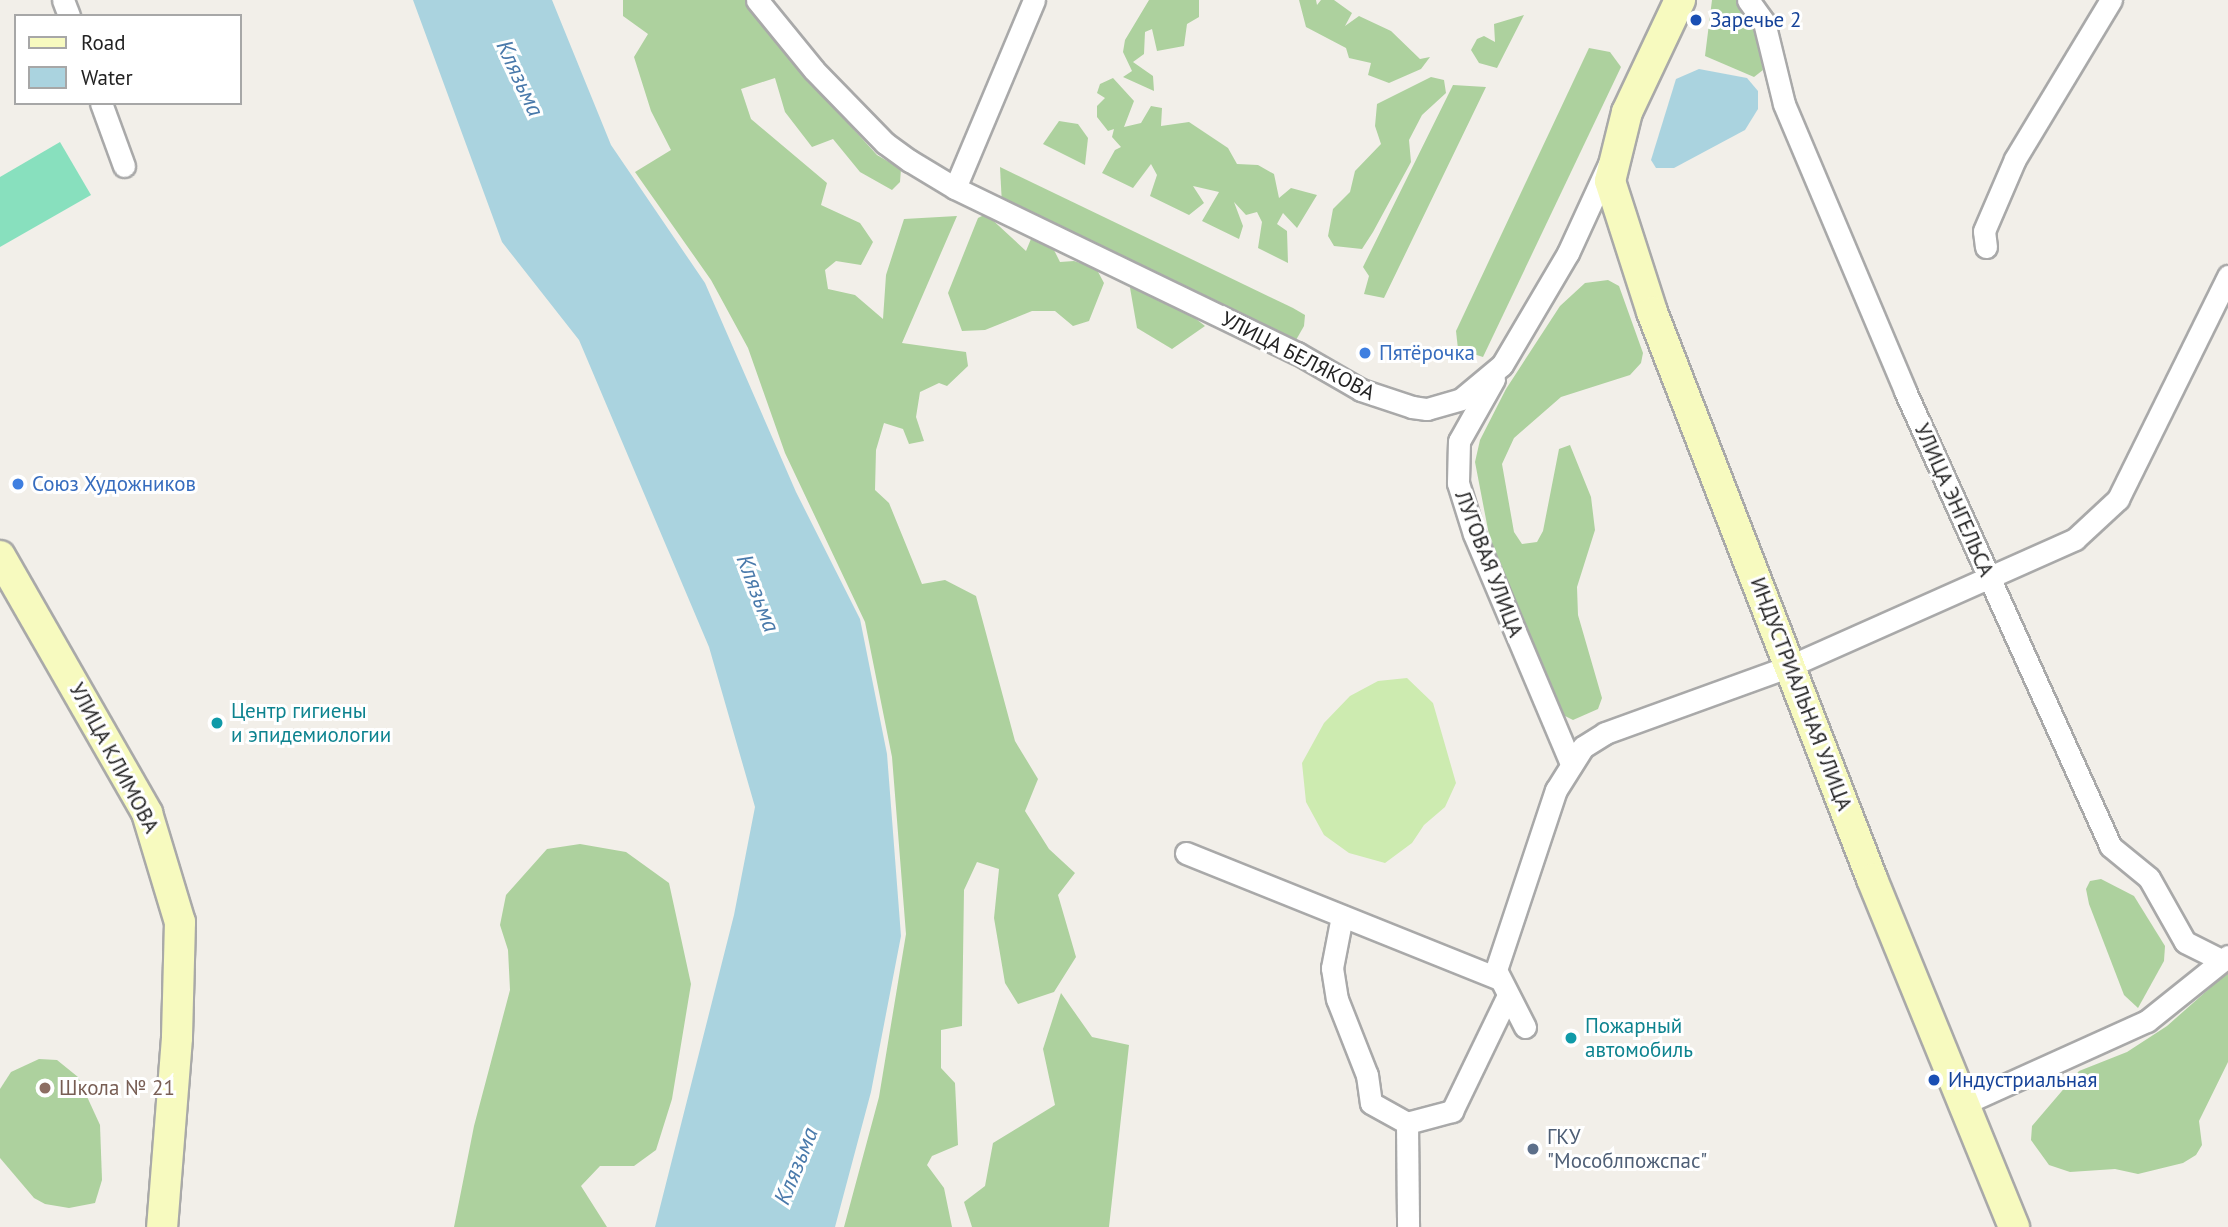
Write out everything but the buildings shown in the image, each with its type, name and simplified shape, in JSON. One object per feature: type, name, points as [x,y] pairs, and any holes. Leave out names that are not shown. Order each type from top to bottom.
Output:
[{"type":"street","name":"УЛИЦА БЕЛЯКОВА","points":[[757,0],[814,69],[885,143],[955,188],[1297,354],[1361,390],[1397,403],[1427,409],[1446,405],[1475,390],[1502,365],[1568,253],[1613,156]]},
{"type":"street","points":[[955,188],[1034,0]]},
{"type":"street","name":"ИНДУСТРИАЛЬНАЯ УЛИЦА","points":[[1680,0],[1627,112],[1613,156],[1610,181],[1627,242],[1790,666],[2014,1227]]},
{"type":"street","name":"УЛИЦА ЭНГЕЛЬСА","points":[[1748,0],[1764,22],[1783,104],[1990,580],[2110,846],[2148,878],[2185,942],[2224,958]]},
{"type":"street","points":[[1986,247],[1984,231],[2015,159],[2111,0]]},
{"type":"street","points":[[102,105],[124,166]]},
{"type":"street","points":[[1525,1027],[1496,970],[1540,835],[1571,764],[1583,747],[1605,733],[1790,666],[1990,580],[2075,539],[2118,499],[2228,276]]},
{"type":"street","name":"ЛУГОВАЯ УЛИЦА","points":[[1502,365],[1459,441],[1458,483],[1474,534],[1571,764]]},
{"type":"street","name":"УЛИЦА КЛИМОВА","points":[[0,556],[147,813],[180,922],[177,1038],[162,1227]]},
{"type":"street","points":[[1186,853],[1342,916],[1503,988]]},
{"type":"street","points":[[1342,916],[1332,968],[1337,999],[1367,1075],[1371,1102],[1407,1124],[1452,1111],[1503,988]]},
{"type":"street","points":[[1963,1104],[2147,1021],[2224,958]]},
{"type":"street","points":[[1407,1124],[1408,1227]]},
{"type":"green space","points":[[623,0],[745,0],[794,64],[877,155],[901,169],[900,182],[892,190],[860,172],[833,139],[812,147],[785,112],[775,78],[741,89],[751,119],[827,183],[821,205],[860,223],[873,242],[861,265],[836,261],[825,270],[828,289],[855,295],[883,319],[886,275],[904,219],[957,216],[902,343],[966,352],[968,366],[947,386],[939,383],[920,392],[916,417],[924,441],[909,444],[903,429],[884,423],[876,450],[875,490],[889,503],[922,584],[945,580],[976,596],[1015,741],[1038,779],[1025,811],[1049,849],[1075,873],[1058,895],[1076,957],[1054,992],[1018,1004],[1005,983],[994,918],[999,869],[977,862],[964,890],[962,1026],[941,1030],[941,1068],[955,1083],[958,1145],[932,1156],[927,1165],[944,1188],[952,1227],[844,1227],[879,1097],[906,934],[892,757],[865,622],[785,453],[748,348],[711,280],[635,172],[671,150],[651,111],[634,57],[648,34],[623,16]]},
{"type":"green space","points":[[1149,0],[1199,0],[1199,17],[1187,24],[1184,46],[1157,51],[1152,29],[1145,32],[1144,54],[1133,62],[1153,76],[1154,91],[1123,77],[1132,71],[1123,52],[1125,40]]},
{"type":"green space","points":[[1299,0],[1316,0],[1317,5],[1321,0],[1334,0],[1352,13],[1345,26],[1359,16],[1391,31],[1420,59],[1430,57],[1421,69],[1389,83],[1368,75],[1371,63],[1349,58],[1346,48],[1306,27]]},
{"type":"green space","points":[[1712,0],[1740,0],[1752,18],[1763,70],[1754,77],[1705,56]]},
{"type":"green space","points":[[1524,15],[1497,68],[1479,63],[1471,50],[1477,39],[1484,36],[1495,42],[1494,24]]},
{"type":"green space","points":[[1589,48],[1610,52],[1621,67],[1483,357],[1458,349],[1456,331]]},
{"type":"green space","points":[[1431,77],[1444,80],[1446,93],[1422,115],[1409,140],[1411,162],[1373,232],[1362,249],[1334,246],[1328,236],[1333,209],[1350,192],[1355,171],[1381,144],[1375,126],[1377,104]]},
{"type":"green space","points":[[1113,78],[1134,101],[1124,127],[1141,123],[1151,106],[1162,108],[1161,126],[1189,122],[1228,148],[1237,164],[1258,165],[1274,174],[1279,198],[1291,188],[1317,195],[1297,228],[1283,213],[1277,224],[1287,231],[1288,263],[1258,248],[1262,222],[1257,212],[1246,215],[1234,202],[1243,226],[1239,239],[1202,221],[1219,192],[1193,186],[1204,203],[1189,215],[1150,196],[1157,175],[1151,164],[1133,188],[1102,173],[1115,150],[1121,147],[1112,137],[1114,129],[1108,131],[1097,117],[1097,106],[1105,98],[1097,93],[1100,84]]},
{"type":"green space","points":[[1453,85],[1486,87],[1384,298],[1364,294],[1369,276],[1363,267]]},
{"type":"green space","points":[[1059,121],[1078,124],[1088,138],[1085,165],[1043,144]]},
{"type":"green space","points":[[60,142],[91,195],[0,247],[0,177]]},
{"type":"green space","points":[[1000,167],[1293,308],[1305,315],[1304,326],[1296,340],[1287,343],[1002,205]]},
{"type":"green space","points":[[986,214],[1026,251],[1033,234],[1051,244],[1060,262],[1074,261],[1096,268],[1104,283],[1089,321],[1073,326],[1055,311],[1032,311],[985,330],[962,331],[948,293],[978,218]]},
{"type":"green space","points":[[1608,280],[1619,286],[1643,353],[1641,363],[1630,375],[1561,397],[1514,438],[1502,464],[1514,532],[1522,544],[1537,542],[1543,531],[1559,449],[1570,445],[1591,497],[1595,530],[1577,587],[1578,615],[1602,698],[1598,709],[1573,720],[1557,712],[1494,561],[1475,462],[1480,440],[1506,389],[1560,306],[1585,283]]},
{"type":"green space","points":[[1129,282],[1152,297],[1177,304],[1205,326],[1172,349],[1137,328]]},
{"type":"green space","points":[[1407,678],[1433,703],[1456,783],[1445,807],[1424,825],[1412,843],[1385,863],[1349,853],[1324,835],[1306,802],[1302,763],[1324,723],[1350,696],[1378,681]]},
{"type":"green space","points":[[580,844],[626,852],[669,883],[691,984],[672,1099],[656,1150],[634,1166],[600,1166],[581,1186],[607,1227],[454,1227],[474,1126],[510,990],[508,950],[500,925],[506,895],[547,849]]},
{"type":"green space","points":[[2101,879],[2134,896],[2165,946],[2164,961],[2138,1008],[2124,995],[2089,904],[2086,889],[2090,881]]},
{"type":"green space","points":[[2228,972],[2228,1062],[2199,1121],[2202,1145],[2196,1155],[2183,1163],[2138,1174],[2115,1169],[2070,1172],[2049,1165],[2031,1140],[2032,1126],[2079,1071],[2127,1052],[2167,1026]]},
{"type":"green space","points":[[1061,993],[1092,1037],[1129,1045],[1109,1227],[972,1227],[964,1202],[985,1186],[993,1143],[1055,1105],[1043,1049]]},
{"type":"green space","name":"Школа № 21","points":[[39,1059],[57,1060],[78,1077],[100,1125],[102,1180],[95,1203],[69,1208],[45,1204],[34,1198],[0,1158],[0,1089],[11,1072]]},
{"type":"water","name":"Клязьма","points":[[413,0],[552,0],[611,145],[705,283],[796,492],[860,619],[887,754],[901,936],[871,1092],[835,1227],[655,1227],[734,915],[755,807],[709,647],[579,340],[502,242]]},
{"type":"water","points":[[1699,69],[1747,78],[1758,91],[1758,109],[1745,130],[1674,168],[1656,168],[1651,160],[1676,79]]},
{"type":"place","name":"Заречье 2","points":[[1696,20]]},
{"type":"place","name":"Пятёрочка","points":[[1365,353]]},
{"type":"place","name":"Союз Художников","points":[[18,484]]},
{"type":"place","name":"Центр гигиены и эпидемиологии","points":[[217,723]]},
{"type":"place","name":"Пожарный автомобиль","points":[[1571,1038]]},
{"type":"place","name":"Индустриальная","points":[[1934,1080]]},
{"type":"place","name":"Школа № 21","points":[[45,1088]]},
{"type":"place","name":"ГКУ \"Мособлпожспас\"","points":[[1533,1149]]}]
